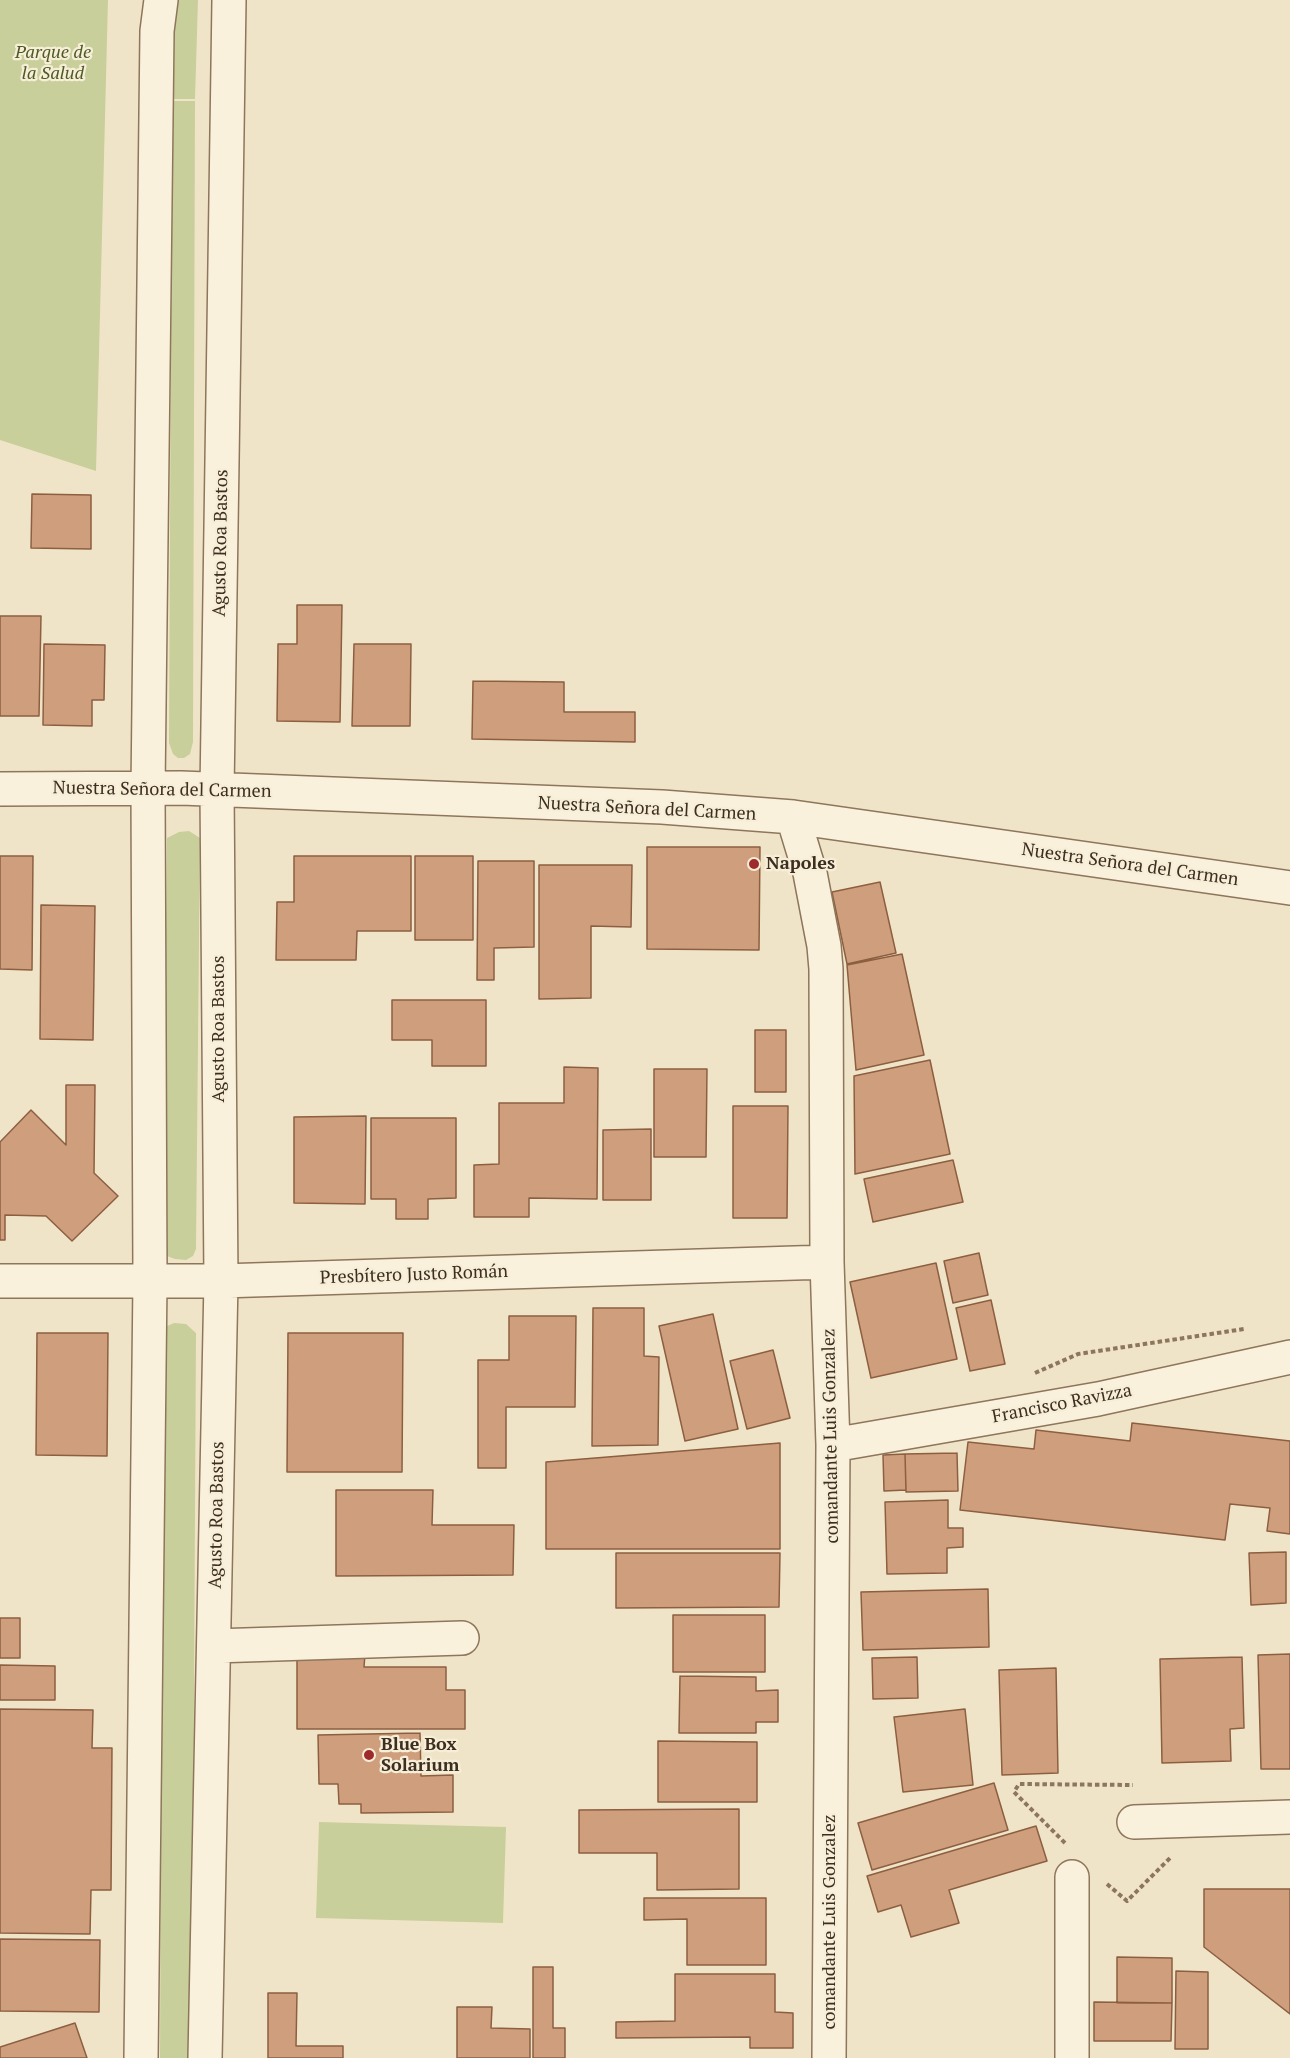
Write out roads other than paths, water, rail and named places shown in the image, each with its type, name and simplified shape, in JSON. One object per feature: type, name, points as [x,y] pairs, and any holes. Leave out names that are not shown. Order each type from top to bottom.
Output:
[{"type":"street","points":[[141,2058],[150,1281],[148,788],[157,66],[160,0]]},
{"type":"street","name":"Agusto Roa Bastos","points":[[205,2058],[221,1281],[217,790],[229,0]]},
{"type":"street","name":"Nuestra Señora del Carmen","points":[[0,789],[217,790],[662,807],[793,817],[1290,888]]},
{"type":"street","name":"comandante Luis Gonzalez","points":[[793,817],[810,873],[824,945],[826,969],[828,1262],[833,1445],[829,2058]]},
{"type":"street","name":"Presbítero Justo Román","points":[[0,1281],[221,1281],[828,1262]]},
{"type":"street","name":"Francisco Ravizza","points":[[833,1445],[1098,1399],[1290,1357]]},
{"type":"street","points":[[214,1646],[462,1638]]},
{"type":"street","points":[[1134,1822],[1290,1817]]},
{"type":"street","points":[[1072,2058],[1087,1878]]},
{"type":"place","name":"Napoles","points":[[754,864]]},
{"type":"place","name":"Blue Box Solarium","points":[[369,1755]]},
{"type":"park label","name":"Parque de la Salud","points":[[53,63]]}]
